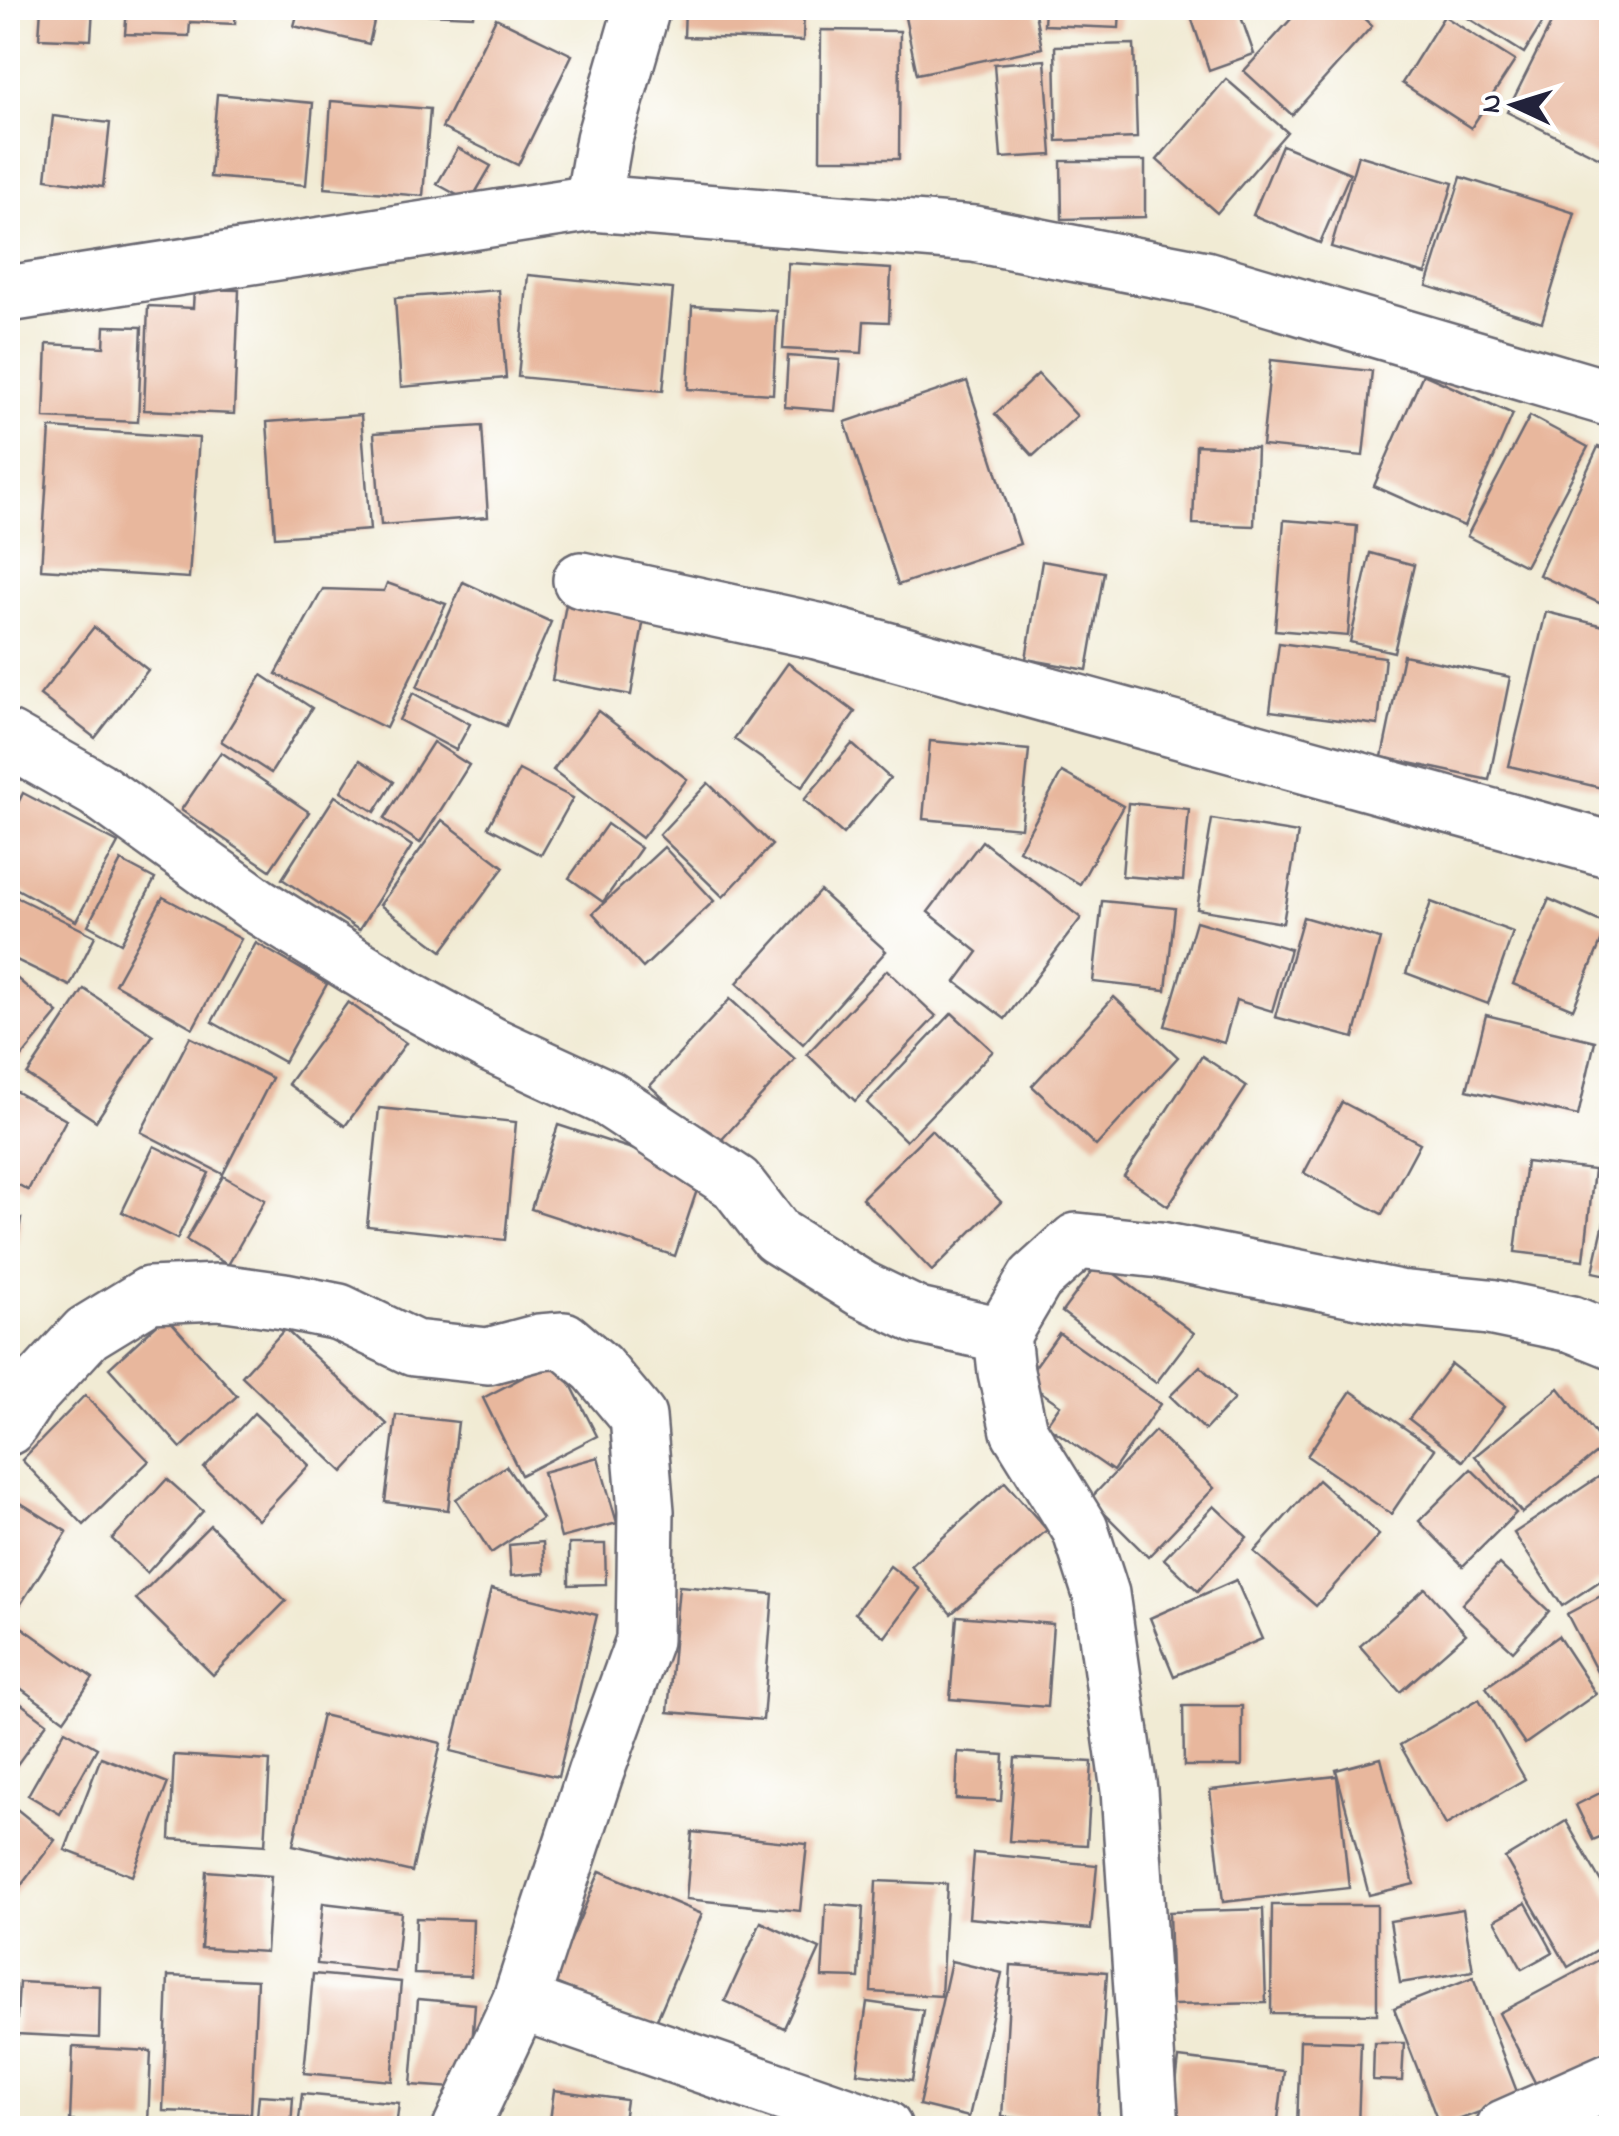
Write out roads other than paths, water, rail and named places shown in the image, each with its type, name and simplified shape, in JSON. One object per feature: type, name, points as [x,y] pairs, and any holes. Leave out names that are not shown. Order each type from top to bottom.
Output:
[{"type":"street","points":[[593,204],[604,139],[642,8]]},
{"type":"street","points":[[8,294],[593,204],[974,234],[1205,279],[1612,399]]},
{"type":"street","points":[[581,580],[817,631],[1612,850]]},
{"type":"street","points":[[8,739],[96,788],[257,905],[405,997],[492,1046],[607,1098],[736,1183],[777,1236],[862,1289],[918,1316],[1002,1335]]},
{"type":"street","points":[[1151,2128],[1129,1790],[1102,1594],[1080,1530],[1019,1431],[1002,1335],[1035,1279],[1077,1241],[1160,1250],[1398,1298],[1489,1308],[1572,1324],[1612,1340]]},
{"type":"street","points":[[8,1427],[28,1396],[86,1333],[150,1294],[219,1292],[339,1312],[414,1348],[488,1356],[564,1340],[597,1368],[638,1417],[646,1511],[644,1640],[520,2002],[461,2128]]},
{"type":"street","points":[[520,2002],[884,2128]]},
{"type":"street","points":[[1504,2128],[1612,2080]]}]
